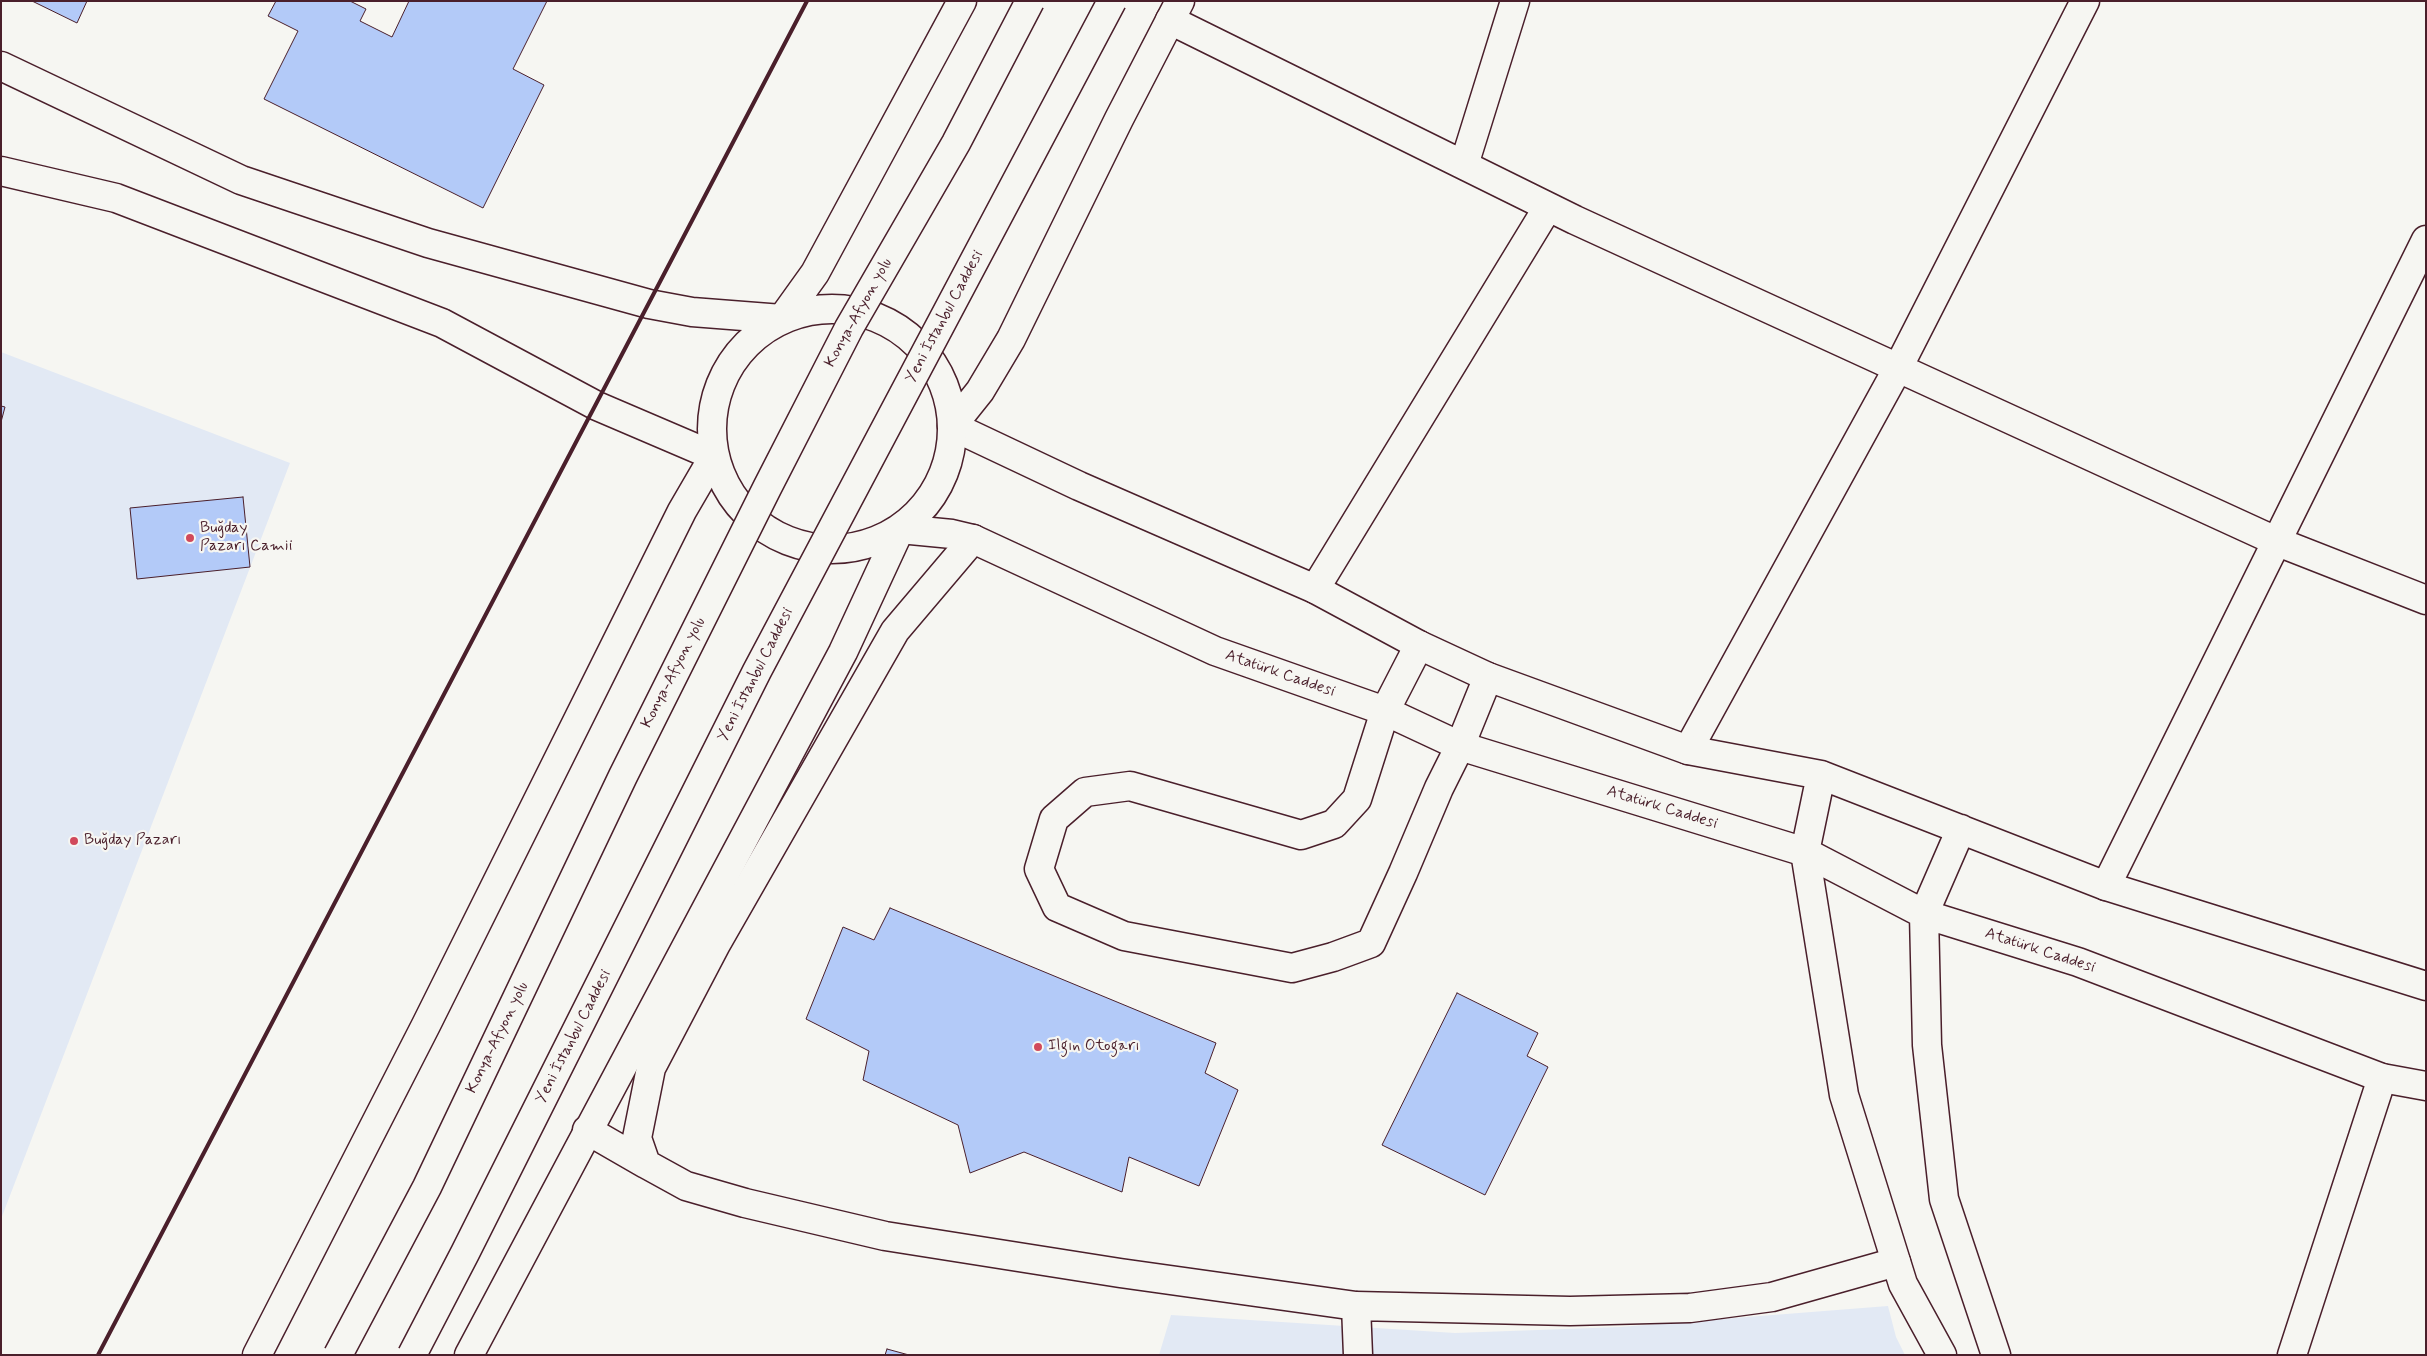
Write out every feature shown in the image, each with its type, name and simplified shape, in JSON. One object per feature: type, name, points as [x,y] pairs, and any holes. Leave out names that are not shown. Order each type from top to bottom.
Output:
[{"type":"main road","points":[[782,320],[815,273],[962,1]]},
{"type":"main road","name":"Konya-Afyon yolu","points":[[338,1355],[426,1187],[623,776],[788,446],[849,328],[956,143],[1030,1]]},
{"type":"main road","name":"Yeni İstanbul Caddesi","points":[[412,1355],[757,671],[1112,1]]},
{"type":"main road","points":[[1464,165],[1514,1]]},
{"type":"main road","points":[[1688,750],[1898,368],[2085,1]]},
{"type":"main road","points":[[952,426],[980,391],[1011,338],[1175,10],[1464,165],[1548,207],[2278,542],[2426,600]]},
{"type":"main road","points":[[1,66],[241,180],[428,243],[649,304],[692,312],[782,320]]},
{"type":"main road","points":[[1,171],[116,198],[442,323],[597,406],[714,456]]},
{"type":"main road","points":[[1315,589],[1548,207]]},
{"type":"main road","points":[[2106,886],[2278,542],[2418,275],[2426,240]]},
{"type":"main road","points":[[828,308],[875,316],[915,341],[942,379],[952,426],[947,465],[929,501],[900,529],[858,548],[810,549],[767,532],[733,499],[714,456],[712,415],[724,376],[748,342],[782,320],[828,308]]},
{"type":"main road","points":[[952,426],[1079,486],[1315,589],[1419,645],[1488,677],[1688,750],[1822,775],[2106,886],[2426,986]]},
{"type":"main road","points":[[257,1355],[422,1033],[682,512],[714,456]]},
{"type":"main road","points":[[469,1355],[844,652],[900,529]]},
{"type":"main road","name":"Atatürk Caddesi","points":[[900,529],[952,534],[973,539],[1215,651],[1385,711],[1460,746],[1805,852],[1924,914],[2078,962],[2382,1078],[2426,1086]]},
{"type":"main road","points":[[646,1164],[637,1138],[651,1068],[716,944],[895,631],[973,539]]},
{"type":"main road","points":[[1419,645],[1385,711],[1357,799],[1334,824],[1301,835],[1130,786],[1085,792],[1054,819],[1039,869],[1057,908],[1124,936],[1292,968],[1333,957],[1371,943],[1439,788],[1460,746],[1488,677]]},
{"type":"main road","points":[[1822,775],[1805,852],[1844,1095],[1903,1284],[1942,1355]]},
{"type":"main road","points":[[1961,829],[1924,914],[1927,1045],[1944,1199],[1996,1355]]},
{"type":"main road","points":[[2292,1355],[2382,1078]]},
{"type":"main road","points":[[588,1130],[686,1186],[745,1204],[885,1236],[1120,1273],[1356,1306],[1570,1311],[1690,1308],[1772,1297],[1896,1262]]},
{"type":"main road","points":[[1356,1306],[1358,1355]]},
{"type":"shaded area","name":"Buğday Pazarı","points":[[1,352],[290,463],[1,1219]]},
{"type":"shaded area","points":[[1888,1306],[1896,1337],[1905,1355],[1159,1355],[1171,1315],[1455,1333],[1620,1327]]},
{"type":"building","points":[[32,1],[87,1],[77,23]]},
{"type":"building","points":[[276,1],[350,1],[366,9],[360,21],[392,37],[409,1],[547,1],[513,69],[544,85],[483,208],[264,99],[298,31],[268,16]]},
{"type":"building","points":[[1,406],[5,407],[1,422]]},
{"type":"building","name":"Buğday Pazarı Camii","points":[[243,497],[250,567],[137,579],[130,508]]},
{"type":"building","name":"Ilgın Otogarı","points":[[890,908],[1216,1043],[1205,1073],[1238,1090],[1199,1186],[1129,1157],[1122,1192],[1024,1152],[970,1173],[958,1125],[863,1080],[869,1051],[806,1019],[843,927],[874,940]]},
{"type":"building","points":[[1457,993],[1538,1033],[1527,1056],[1548,1067],[1485,1195],[1382,1145]]},
{"type":"building","points":[[887,1349],[909,1355],[885,1355]]},
{"type":"railway","points":[[98,1355],[807,1]]},
{"type":"place","name":"Buğday Pazarı Camii","points":[[190,538]]},
{"type":"place","name":"Buğday Pazarı","points":[[74,841]]},
{"type":"place","name":"Ilgın Otogarı","points":[[1038,1047]]}]
